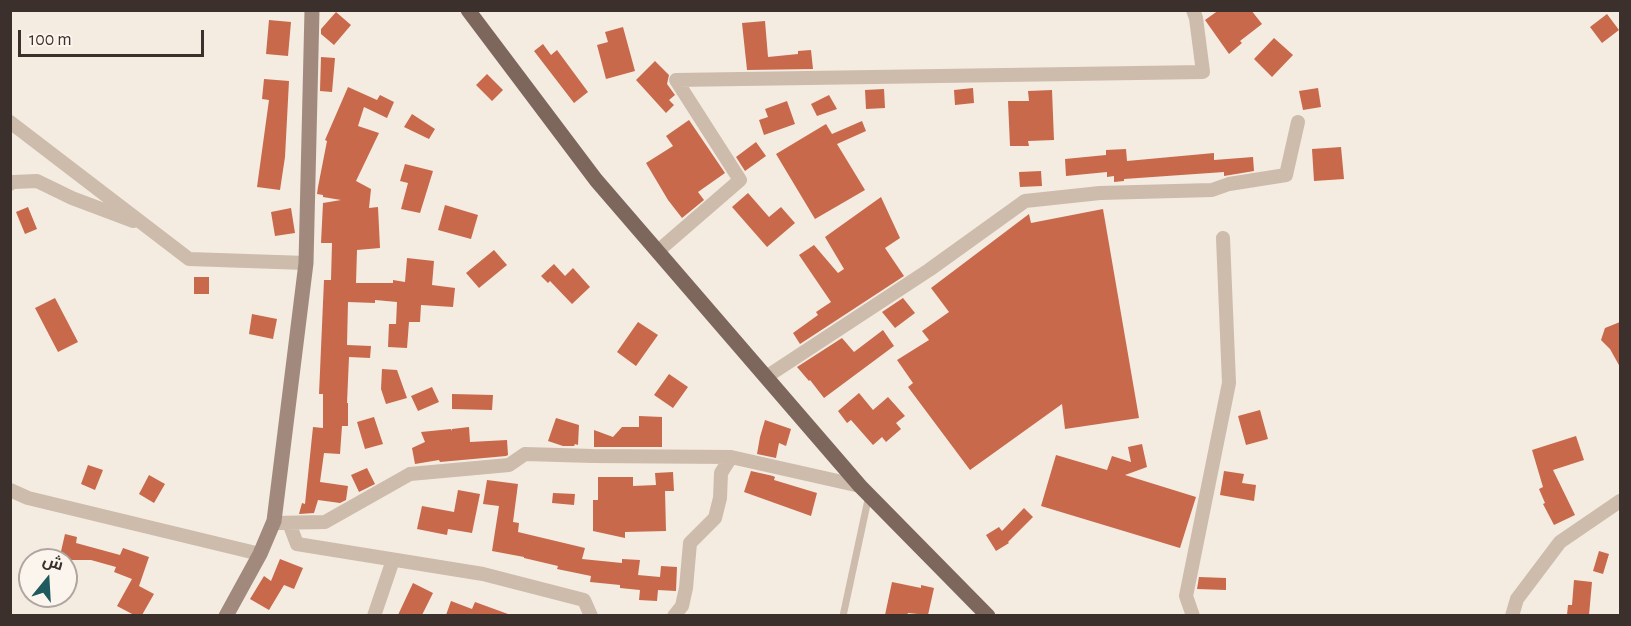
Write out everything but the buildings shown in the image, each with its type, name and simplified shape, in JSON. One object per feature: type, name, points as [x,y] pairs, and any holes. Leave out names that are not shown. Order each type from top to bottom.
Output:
[{"type":"main road","points":[[468,10],[596,180],[865,491],[988,615]]},
{"type":"street","points":[[226,615],[260,554],[273,523],[306,263],[312,10]]},
{"type":"street","points":[[658,251],[740,180],[676,80],[1203,72],[1193,10]]},
{"type":"street","points":[[10,122],[189,259],[306,263]]},
{"type":"street","points":[[766,377],[929,270],[1025,201],[1100,193],[1212,190],[1229,184],[1286,175],[1298,122]]},
{"type":"street","points":[[10,184],[37,181],[72,198],[146,226]]},
{"type":"street","points":[[1193,615],[1186,596],[1229,383],[1222,238]]},
{"type":"street","points":[[273,523],[325,522],[410,474],[509,465],[525,454],[731,457],[865,491]]},
{"type":"street","points":[[674,615],[682,606],[687,588],[690,543],[715,518],[720,498],[721,473],[731,457]]},
{"type":"street","points":[[10,490],[28,498],[260,554]]},
{"type":"street","points":[[1512,615],[1517,599],[1560,542],[1620,501]]},
{"type":"street","points":[[289,523],[297,544],[483,574],[584,600],[591,615]]},
{"type":"street","points":[[374,615],[393,560]]},
{"type":"lane","points":[[843,615],[865,491]]}]
